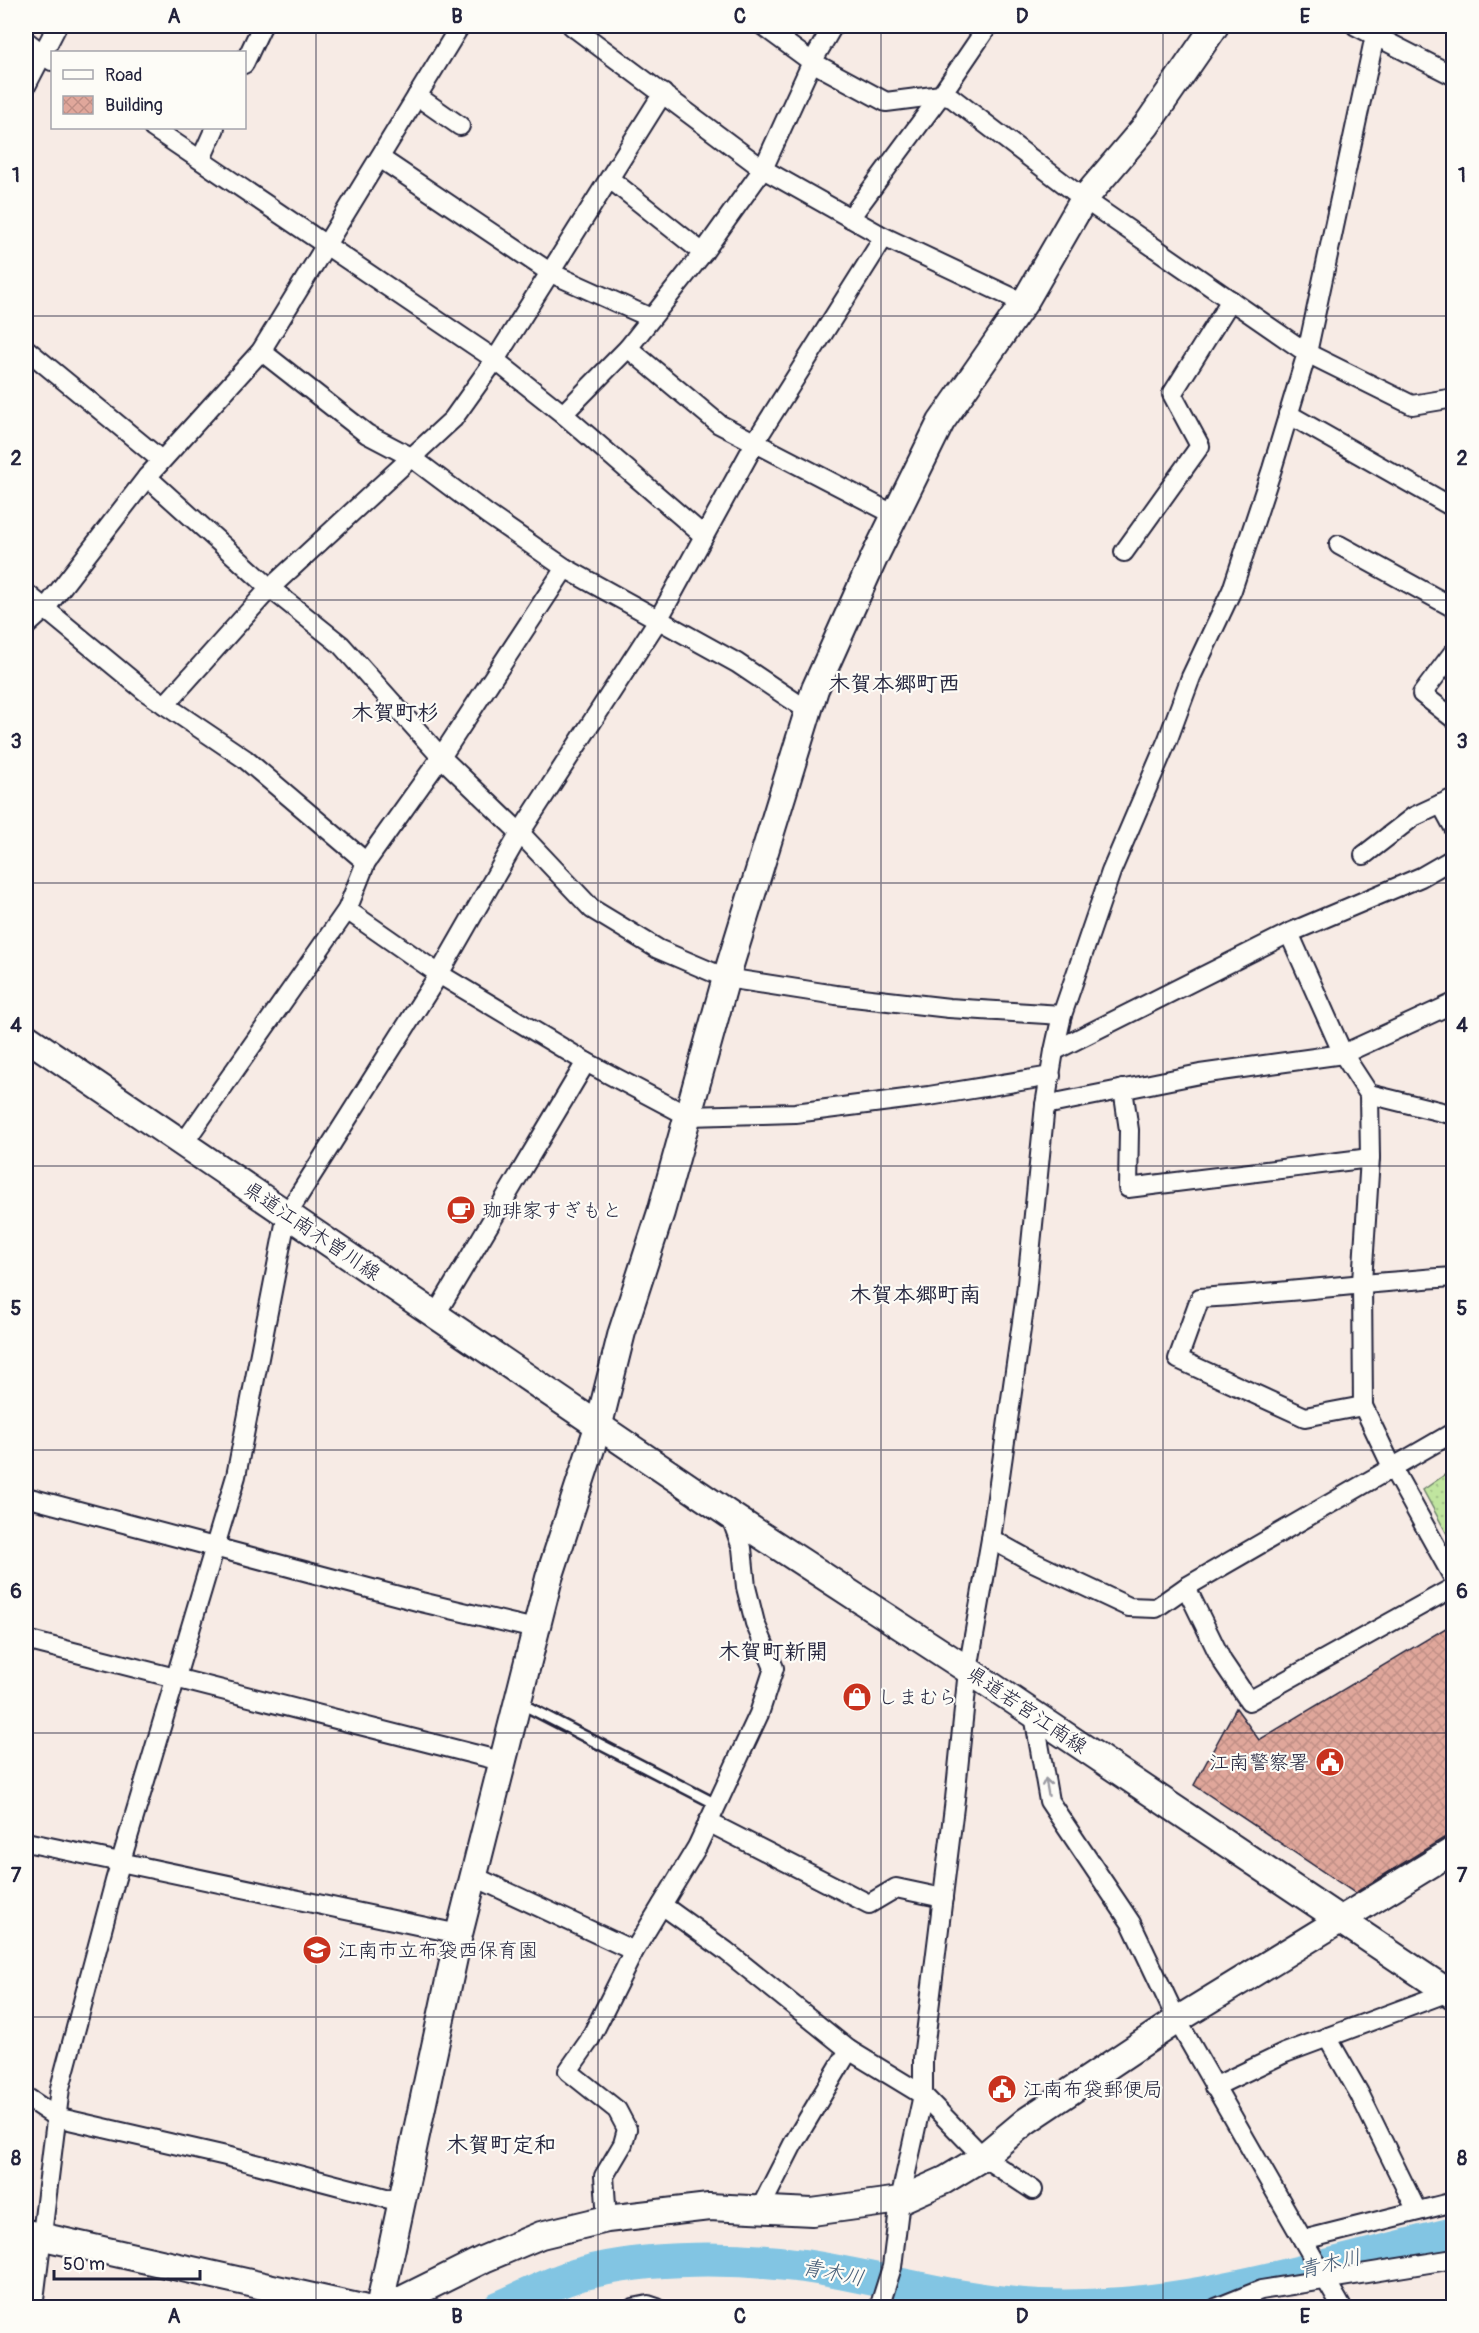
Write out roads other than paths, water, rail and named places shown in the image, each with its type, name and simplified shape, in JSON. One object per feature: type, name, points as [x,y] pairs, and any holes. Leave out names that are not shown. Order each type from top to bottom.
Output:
[{"type":"street","points":[[26,86],[48,58],[57,26]]},
{"type":"street","points":[[246,60],[262,26]]},
{"type":"street","points":[[26,626],[45,609],[147,477],[261,351],[460,26]]},
{"type":"street","points":[[572,26],[763,169],[884,237],[1024,303]]},
{"type":"street","points":[[763,26],[812,63],[886,102],[941,95],[952,98],[1084,199],[1307,352],[1413,405],[1454,398]]},
{"type":"street","points":[[563,414],[628,348],[703,253],[763,169],[812,63],[833,26]]},
{"type":"street","points":[[850,218],[941,95],[988,26]]},
{"type":"street","points":[[378,2307],[459,1934],[535,1629],[549,1578],[599,1424],[622,1332],[661,1212],[726,978],[771,829],[810,712],[815,689],[940,422],[1024,303],[1084,199],[1146,126],[1215,26]]},
{"type":"street","points":[[1356,26],[1375,30],[1454,76]]},
{"type":"street","points":[[882,2301],[892,2267],[900,2200],[923,2095],[923,2058],[968,1670],[991,1539],[1026,1294],[1045,1105],[1062,1014],[1111,872],[1168,739],[1191,677],[1236,579],[1307,352],[1375,30]]},
{"type":"street","points":[[26,41],[48,58]]},
{"type":"street","points":[[165,705],[270,588],[453,419],[495,360],[663,93]]},
{"type":"street","points":[[417,96],[460,126]]},
{"type":"street","points":[[155,129],[495,360],[563,414],[704,536]]},
{"type":"street","points":[[201,159],[215,129]]},
{"type":"street","points":[[380,158],[551,273],[651,318]]},
{"type":"street","points":[[610,179],[703,253]]},
{"type":"street","points":[[34,2307],[34,2235],[60,2088],[121,1863],[236,1476],[287,1214],[440,974],[520,833],[658,620],[755,443],[884,237]]},
{"type":"street","points":[[1124,552],[1200,446],[1172,393],[1232,300]]},
{"type":"street","points":[[628,348],[719,424],[895,515]]},
{"type":"street","points":[[26,349],[162,460]]},
{"type":"street","points":[[261,351],[367,434],[411,457],[565,568],[737,663],[810,712]]},
{"type":"street","points":[[1288,414],[1454,508]]},
{"type":"street","points":[[147,477],[270,588],[341,645],[441,757],[520,833],[592,909],[658,949],[726,978],[836,995],[949,1008],[1062,1014]]},
{"type":"street","points":[[1339,545],[1454,608]]},
{"type":"street","points":[[183,1144],[347,910],[366,862],[441,757],[565,568]]},
{"type":"street","points":[[26,593],[165,705],[245,759],[366,862]]},
{"type":"street","points":[[1452,654],[1422,694],[1454,719]]},
{"type":"street","points":[[1364,855],[1413,817],[1447,801],[1454,828]]},
{"type":"street","points":[[1054,1051],[1289,933],[1421,877],[1454,858]]},
{"type":"street","points":[[347,910],[440,974],[586,1062],[688,1116],[795,1113],[928,1096],[1051,1076]]},
{"type":"street","points":[[1289,933],[1343,1054],[1369,1094],[1370,1158],[1362,1282],[1363,1406],[1393,1469],[1454,1579]]},
{"type":"street","points":[[1045,1105],[1200,1074],[1343,1054],[1454,1003]]},
{"type":"street","name":"県道江南木曽川線","points":[[26,1037],[599,1424]]},
{"type":"street","points":[[436,1314],[586,1062]]},
{"type":"street","points":[[1123,1089],[1129,1130],[1128,1188],[1282,1167],[1370,1158]]},
{"type":"street","points":[[1369,1094],[1454,1115]]},
{"type":"street","points":[[1363,1406],[1305,1418],[1178,1359],[1200,1298],[1290,1293],[1362,1282],[1454,1277]]},
{"type":"street","name":"県道若宮江南線","points":[[599,1424],[730,1515],[968,1670],[1452,1993]]},
{"type":"street","points":[[991,1539],[1031,1561],[1129,1606],[1156,1608],[1186,1587],[1454,1432]]},
{"type":"street","points":[[26,1497],[421,1602],[535,1629]]},
{"type":"street","points":[[607,2219],[604,2176],[623,2144],[627,2129],[617,2110],[568,2070],[589,2041],[634,1952],[697,1847],[759,1714],[774,1668],[755,1623],[746,1587],[742,1548],[730,1515]]},
{"type":"street","points":[[1186,1587],[1222,1661],[1249,1701],[1454,1587]]},
{"type":"street","points":[[26,1640],[501,1761]]},
{"type":"street","points":[[1034,1715],[1049,1801],[1131,1923],[1177,2020],[1342,2307]]},
{"type":"street","points":[[708,1822],[869,1904],[896,1888],[943,1898]]},
{"type":"street","points":[[26,1842],[459,1934]]},
{"type":"street","points":[[385,2307],[484,2259],[542,2235],[607,2219],[709,2207],[812,2212],[900,2200],[945,2180],[982,2157],[1026,2121],[1177,2020],[1454,1850]]},
{"type":"street","points":[[473,1876],[634,1952]]},
{"type":"street","points":[[662,1905],[752,1971],[849,2050],[923,2095],[982,2157],[1033,2190]]},
{"type":"street","points":[[1214,2087],[1285,2053],[1452,1993]]},
{"type":"street","points":[[1327,2037],[1359,2093],[1417,2211]]},
{"type":"street","points":[[760,2209],[793,2144],[849,2050]]},
{"type":"street","points":[[26,2097],[56,2117],[226,2156],[401,2202]]},
{"type":"street","points":[[1307,2247],[1417,2211],[1454,2202]]},
{"type":"street","points":[[34,2235],[350,2306]]},
{"type":"street","points":[[1216,2307],[1261,2290],[1324,2277],[1454,2259]]},
{"type":"street","points":[[633,2307],[648,2304],[656,2307]]},
{"type":"lane","points":[[516,1701],[716,1804]]},
{"type":"waterway","name":"青木川","points":[[499,2308],[552,2284],[585,2273],[637,2263],[694,2260],[751,2261],[804,2266],[951,2295],[1010,2304],[1093,2306],[1145,2302],[1249,2284],[1454,2234]]},
{"type":"place","name":"珈琲家すぎもと","points":[[461,1210]]},
{"type":"place","name":"しまむら","points":[[857,1697]]},
{"type":"place","name":"江南警察署","points":[[1330,1762]]},
{"type":"place","name":"江南市立布袋西保育園","points":[[317,1950]]},
{"type":"place","name":"江南布袋郵便局","points":[[1002,2089]]},
{"type":"district","name":"木賀本郷町西","points":[[894,684]]},
{"type":"district","name":"木賀町杉","points":[[395,713]]},
{"type":"district","name":"木賀本郷町南","points":[[915,1295]]},
{"type":"district","name":"木賀町新開","points":[[773,1652]]},
{"type":"district","name":"木賀町定和","points":[[501,2145]]}]
